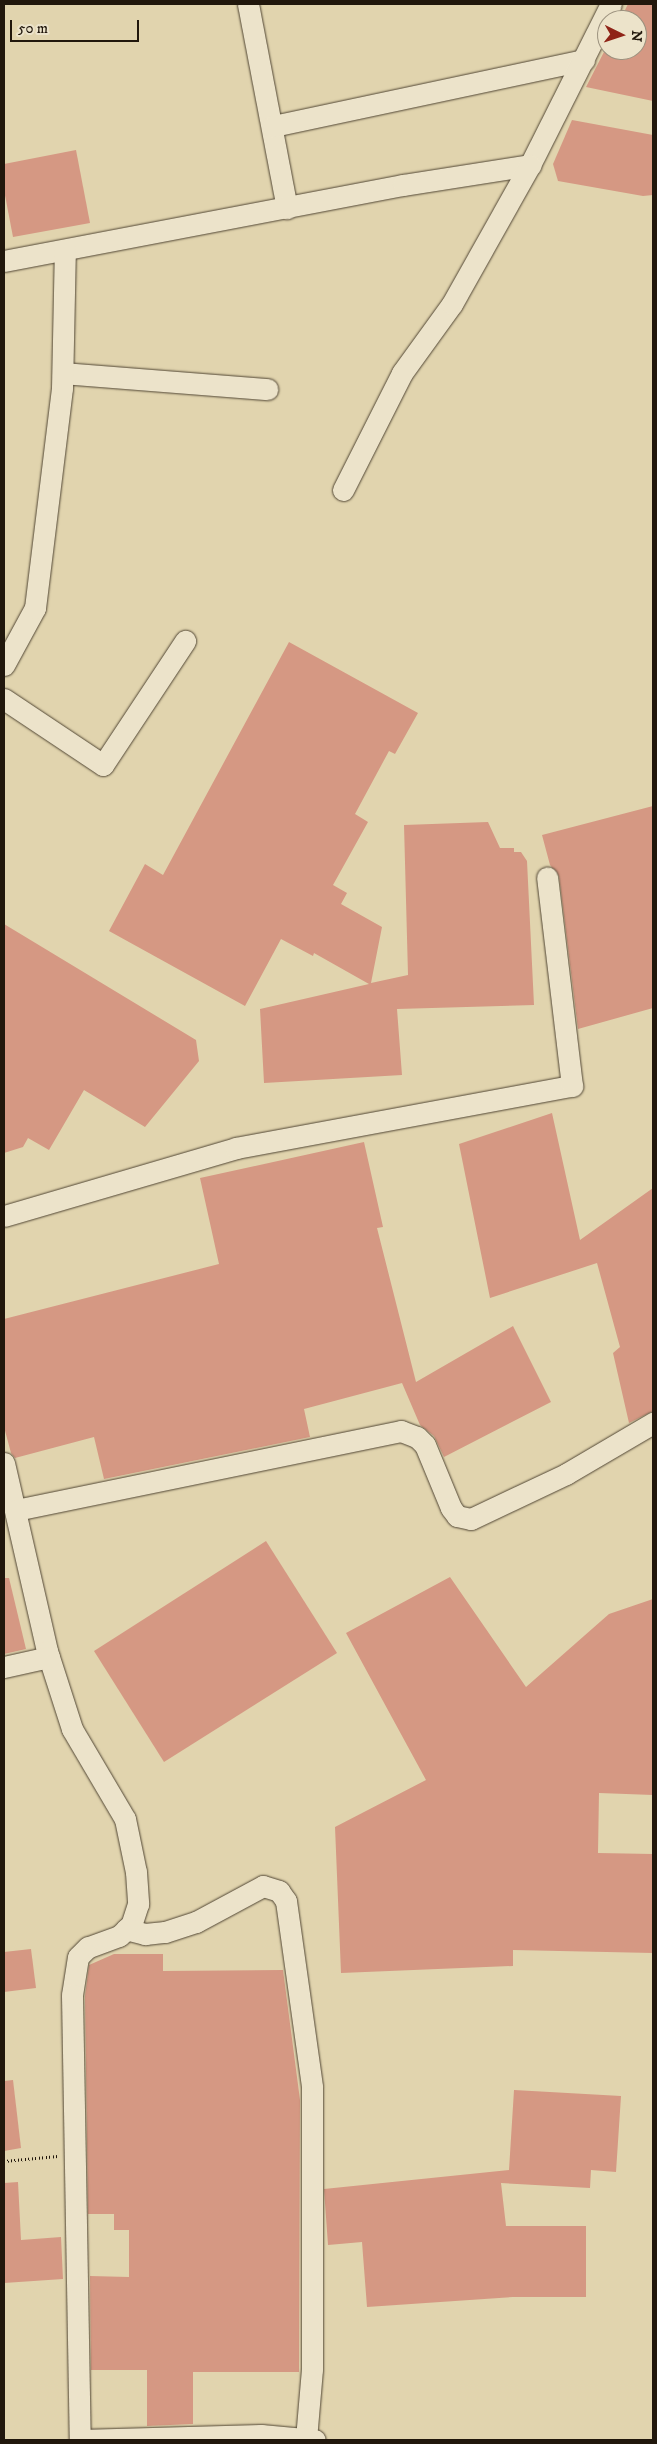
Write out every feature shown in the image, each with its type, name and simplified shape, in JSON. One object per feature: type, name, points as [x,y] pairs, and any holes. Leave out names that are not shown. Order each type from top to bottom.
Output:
[{"type":"street","points":[[248,4],[273,126],[287,208]]},
{"type":"street","points":[[343,490],[402,373],[452,304],[530,165],[611,4]]},
{"type":"street","points":[[273,126],[584,60]]},
{"type":"street","points":[[4,261],[403,185],[530,165]]},
{"type":"street","points":[[4,665],[35,608],[63,372],[65,250]]},
{"type":"street","points":[[63,372],[268,389]]},
{"type":"street","points":[[4,699],[103,765],[185,641]]},
{"type":"street","points":[[4,1216],[236,1148],[572,1086],[547,877]]},
{"type":"street","points":[[16,1510],[401,1431],[417,1437],[425,1445],[451,1508],[457,1516],[471,1519],[566,1474],[653,1423]]},
{"type":"street","points":[[4,1463],[49,1657],[72,1729],[125,1819],[136,1872],[138,1904],[136,1915],[119,1936],[88,1947],[78,1958],[72,1995],[80,2440],[261,2435],[310,2440],[312,2370],[312,2086],[286,1901],[279,1891],[263,1886],[196,1922],[165,1932],[145,1934],[126,1929]]},
{"type":"street","points":[[4,1667],[49,1657]]},
{"type":"path","points":[[4,2162],[76,2154]]},
{"type":"building","points":[[628,4],[653,4],[653,101],[586,87],[600,60],[647,60],[647,10],[625,10]]},
{"type":"building","points":[[572,120],[653,135],[653,195],[643,196],[558,181],[553,164]]},
{"type":"building","points":[[76,150],[90,223],[13,237],[4,190],[4,164]]},
{"type":"building","points":[[289,642],[418,713],[395,754],[389,751],[355,814],[368,822],[333,885],[347,893],[341,904],[382,927],[371,983],[408,975],[404,825],[488,822],[500,848],[514,848],[514,852],[521,852],[527,861],[534,1005],[397,1009],[402,1075],[264,1083],[260,1009],[369,984],[314,953],[313,956],[281,939],[245,1006],[109,931],[145,864],[163,875]]},
{"type":"building","points":[[653,806],[653,1008],[578,1029],[559,876],[550,865],[542,835]]},
{"type":"building","points":[[4,924],[196,1040],[199,1061],[145,1127],[84,1090],[49,1150],[28,1138],[23,1147],[4,1153]]},
{"type":"building","points":[[552,1113],[580,1240],[653,1188],[653,1411],[629,1423],[613,1353],[620,1347],[597,1263],[490,1298],[459,1144]]},
{"type":"building","points":[[364,1142],[383,1227],[377,1228],[416,1382],[513,1326],[551,1402],[444,1457],[434,1436],[420,1425],[402,1383],[304,1409],[310,1437],[104,1479],[94,1437],[15,1458],[11,1453],[4,1427],[4,1319],[219,1264],[200,1178]]},
{"type":"building","points":[[266,1541],[337,1653],[164,1762],[94,1651]]},
{"type":"building","points":[[450,1577],[526,1687],[609,1614],[653,1599],[653,1795],[599,1793],[598,1853],[653,1854],[653,1953],[513,1950],[513,1966],[341,1973],[335,1827],[426,1780],[346,1633]]},
{"type":"building","points":[[4,1578],[9,1578],[26,1649],[4,1654]]},
{"type":"building","points":[[31,1949],[36,1988],[4,1992],[4,1952]]},
{"type":"building","points":[[114,1954],[163,1954],[163,1971],[283,1970],[300,2100],[299,2372],[193,2372],[193,2424],[147,2426],[147,2370],[91,2370],[90,2276],[129,2277],[129,2230],[114,2230],[114,2214],[88,2214],[85,1996],[89,1965]]},
{"type":"building","points":[[13,2080],[21,2148],[4,2151],[4,2081]]},
{"type":"building","points":[[514,2090],[621,2096],[616,2172],[591,2170],[590,2188],[501,2183],[506,2226],[586,2226],[586,2297],[513,2297],[367,2307],[362,2242],[328,2245],[324,2189],[509,2170]]},
{"type":"building","points":[[18,2182],[21,2240],[61,2237],[63,2279],[4,2283],[4,2183]]}]
